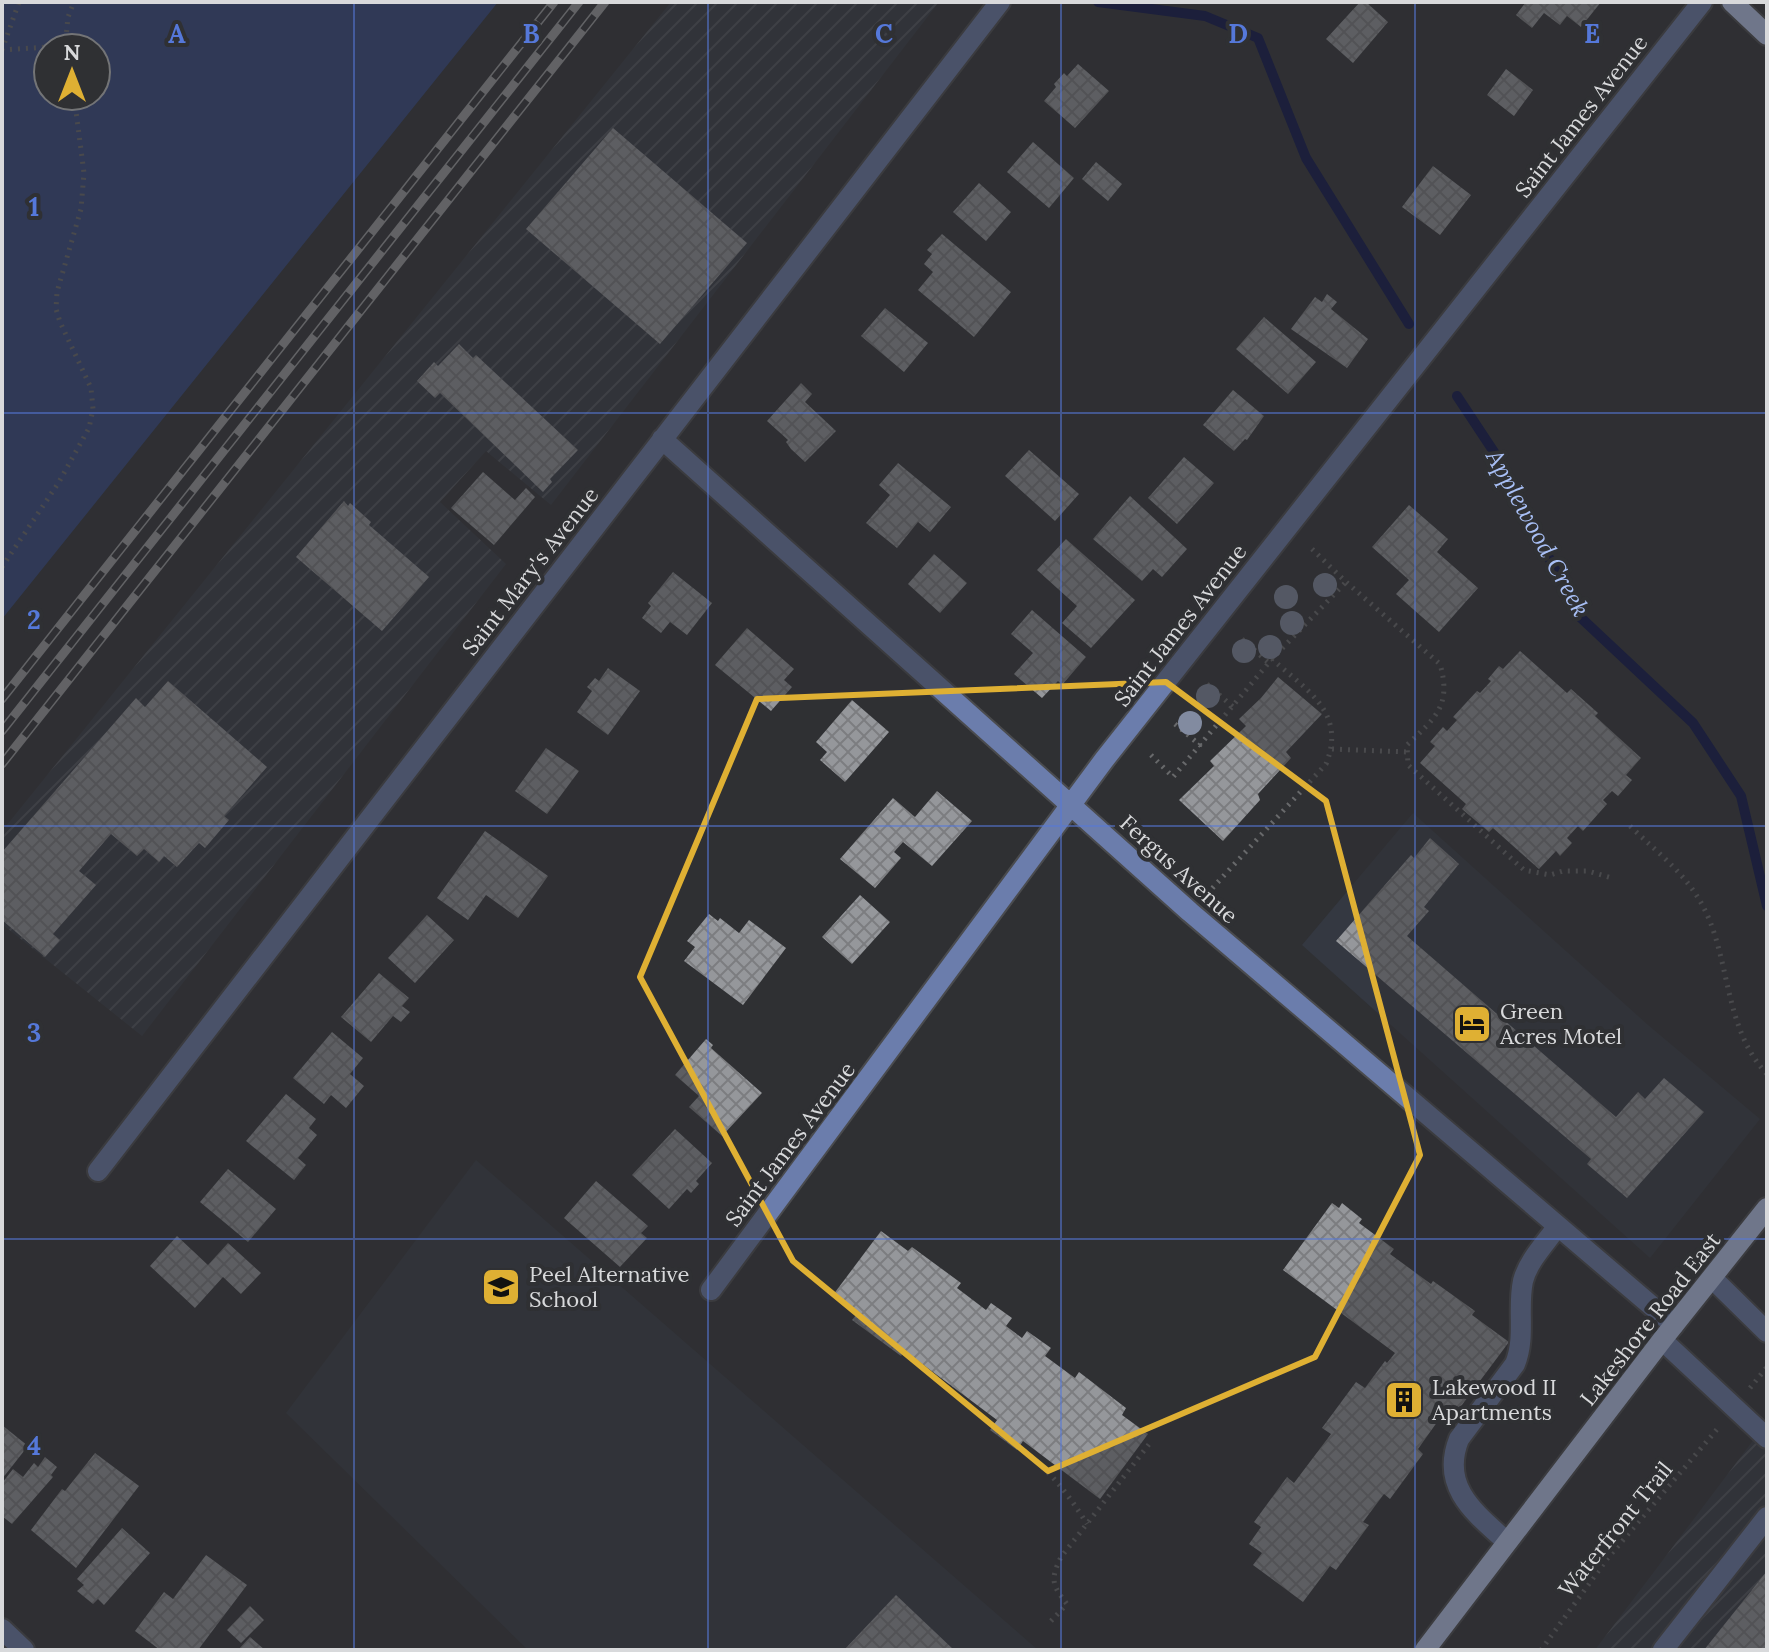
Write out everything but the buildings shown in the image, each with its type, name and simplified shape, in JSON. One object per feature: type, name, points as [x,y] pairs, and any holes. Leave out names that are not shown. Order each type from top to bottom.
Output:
[{"type":"main road","points":[[1732,2],[1767,35]]},
{"type":"main road","name":"Lakeshore Road East","points":[[1425,1650],[1767,1208]]},
{"type":"street","name":"Saint Mary's Avenue","points":[[98,1171],[1000,2]]},
{"type":"street","name":"Saint James Avenue","points":[[711,1290],[1124,736],[1702,2]]},
{"type":"street","name":"Fergus Avenue","points":[[662,439],[1190,912],[1557,1227],[1668,1333],[1767,1438]]},
{"type":"street","points":[[1507,1542],[1469,1507],[1460,1493],[1455,1478],[1455,1450],[1459,1439],[1515,1364],[1521,1349],[1523,1282],[1528,1267],[1557,1227]]},
{"type":"street","points":[[1712,1278],[1767,1332]]},
{"type":"street","points":[[1663,1650],[1767,1517]]},
{"type":"street","points":[[2,1629],[24,1650]]},
{"type":"path","points":[[19,2],[2,50],[32,49]]},
{"type":"path","points":[[66,32],[74,2]]},
{"type":"path","points":[[2,567],[59,482],[89,428],[93,409],[91,388],[56,309],[57,292],[82,197],[84,173],[76,112]]},
{"type":"path","points":[[1312,549],[1440,664],[1445,680],[1444,698],[1438,714],[1407,745],[1408,765],[1524,870],[1550,875],[1563,871],[1588,871],[1612,878]]},
{"type":"path","points":[[1151,755],[1173,777],[1271,662],[1346,582]]},
{"type":"path","points":[[1190,912],[1326,764],[1332,749],[1330,718],[1323,707],[1242,639]]},
{"type":"path","points":[[1207,684],[1233,707]]},
{"type":"path","points":[[1175,724],[1201,746]]},
{"type":"path","points":[[1332,749],[1408,752]]},
{"type":"path","points":[[1630,826],[1691,883],[1710,921],[1735,1019],[1767,1074]]},
{"type":"path","name":"Waterfront Trail","points":[[1541,1650],[1607,1559],[1716,1430]]},
{"type":"path","points":[[1051,1621],[1067,1604],[1054,1587],[1053,1573],[1061,1557],[1150,1443]]},
{"type":"path","points":[[1024,1451],[1048,1470],[1087,1524]]},
{"type":"highlighted area","points":[[1166,682],[1326,801],[1420,1155],[1315,1357],[1048,1471],[793,1261],[640,977],[757,699]]},
{"type":"shaded area","points":[[2,2],[498,2],[2,619]]},
{"type":"shaded area","points":[[671,2],[939,2],[551,505],[486,451],[440,502],[506,564],[142,1036],[2,924],[2,831]]},
{"type":"shaded area","points":[[1413,813],[1648,1025],[1760,1119],[1650,1258],[1302,945]]},
{"type":"shaded area","name":"Peel Alternative School","points":[[476,1160],[1038,1650],[528,1650],[286,1413]]},
{"type":"shaded area","points":[[1767,1422],[1767,1650],[1595,1650]]},
{"type":"waterway","name":"Applewood Creek","points":[[1098,2],[1205,16],[1258,38],[1306,158],[1409,324]]},
{"type":"waterway","name":"Applewood Creek","points":[[1457,396],[1496,455],[1579,616],[1693,723],[1741,796],[1767,906]]},
{"type":"railway","points":[[2,699],[554,2]]},
{"type":"railway","points":[[2,731],[579,2]]},
{"type":"railway","points":[[2,764],[605,2]]},
{"type":"place","name":"Green Acres Motel","points":[[1472,1024]]},
{"type":"place","name":"Peel Alternative School","points":[[501,1287]]},
{"type":"place","name":"Lakewood II Apartments","points":[[1404,1400]]}]
